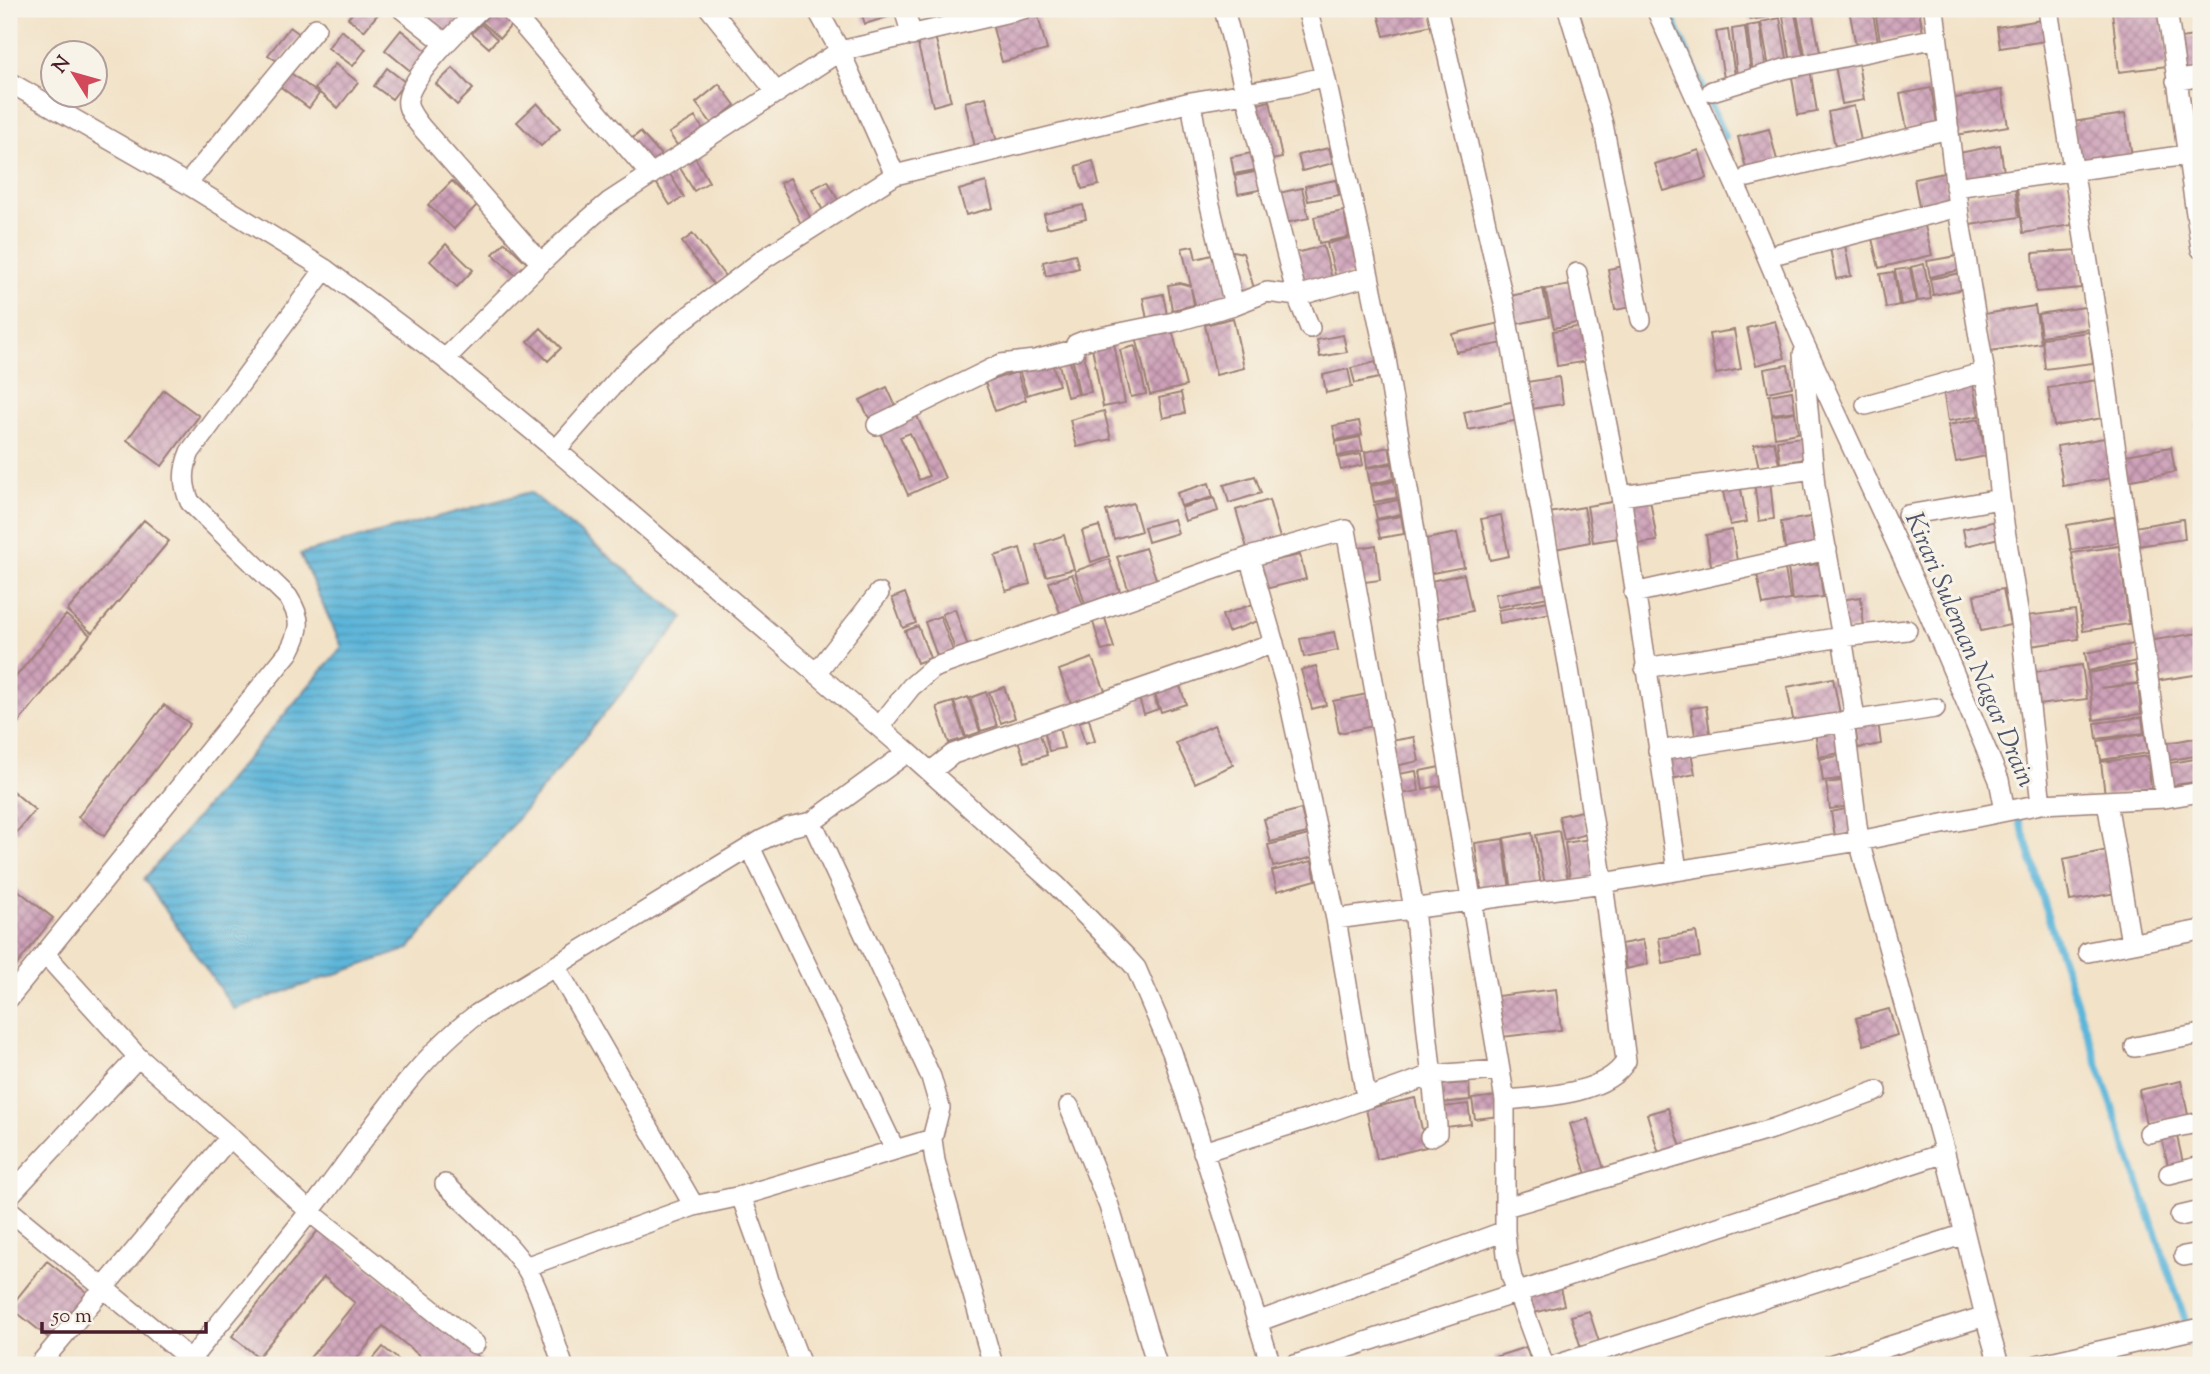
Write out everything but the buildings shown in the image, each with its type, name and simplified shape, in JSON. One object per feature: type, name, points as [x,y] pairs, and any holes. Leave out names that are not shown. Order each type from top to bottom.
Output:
[{"type":"street","points":[[402,9],[445,43]]},
{"type":"street","points":[[480,9],[445,43],[411,89],[407,102],[422,128],[541,263]]},
{"type":"street","points":[[509,9],[651,175]]},
{"type":"street","points":[[710,9],[777,93]]},
{"type":"street","points":[[817,9],[840,51],[895,175]]},
{"type":"street","points":[[904,9],[912,36]]},
{"type":"street","points":[[445,359],[541,263],[609,202],[840,51],[912,36],[987,13],[1023,9]]},
{"type":"street","points":[[1224,9],[1297,296],[1310,328]]},
{"type":"street","points":[[1307,9],[1325,76],[1369,276],[1416,537],[1441,720],[1505,1100],[1505,1231],[1511,1278],[1544,1365]]},
{"type":"street","points":[[1437,9],[1504,303],[1566,649],[1603,883],[1626,1061],[1620,1072],[1601,1083],[1555,1096],[1505,1100]]},
{"type":"street","points":[[1568,9],[1603,124],[1641,320]]},
{"type":"street","points":[[1656,9],[1802,339],[1929,614],[1999,780],[2020,808]]},
{"type":"street","points":[[1934,9],[1957,197],[1991,411],[2000,499],[2021,628],[2020,808]]},
{"type":"street","points":[[2048,9],[2102,352],[2165,798]]},
{"type":"street","points":[[2167,9],[2187,155],[2198,206],[2201,248]]},
{"type":"street","points":[[187,184],[316,28]]},
{"type":"street","points":[[1712,91],[1784,69],[1937,38]]},
{"type":"street","points":[[555,450],[629,367],[669,331],[765,258],[895,175],[1191,102],[1292,85],[1325,76]]},
{"type":"street","points":[[2176,81],[2201,76]]},
{"type":"street","points":[[9,82],[187,184],[325,269],[445,359],[879,727],[1057,886],[1136,968],[1172,1052],[1271,1365]]},
{"type":"street","points":[[1191,102],[1205,184],[1234,305]]},
{"type":"street","points":[[1748,177],[1949,128]]},
{"type":"street","points":[[1780,253],[1957,197],[2074,172],[2187,155]]},
{"type":"street","points":[[9,998],[289,652],[297,636],[298,616],[288,597],[190,502],[184,490],[184,477],[190,452],[325,269]]},
{"type":"street","points":[[1577,273],[1620,496],[1677,870]]},
{"type":"street","points":[[877,425],[1001,364],[1035,360],[1074,350],[1076,344],[1086,340],[1174,322],[1234,305],[1267,292],[1297,296],[1369,276]]},
{"type":"street","points":[[1802,339],[1814,469],[1842,637],[1859,841],[1945,1153],[1999,1365]]},
{"type":"street","points":[[1866,405],[1985,372]]},
{"type":"street","points":[[1620,496],[1814,469]]},
{"type":"street","points":[[1908,514],[2000,499]]},
{"type":"street","points":[[879,727],[911,687],[933,668],[1249,557],[1346,530],[1415,909],[1437,1125],[1437,1133],[1430,1137]]},
{"type":"street","points":[[1634,593],[1827,550]]},
{"type":"street","points":[[1249,557],[1286,686],[1336,919],[1366,1097]]},
{"type":"street","points":[[816,673],[879,593]]},
{"type":"street","points":[[1645,668],[1842,637],[1907,630]]},
{"type":"street","points":[[930,772],[953,754],[1274,643]]},
{"type":"street","points":[[1658,751],[1935,708]]},
{"type":"street","points":[[9,1210],[192,1363],[425,1060],[452,1032],[477,1014],[750,847],[789,827],[812,822],[908,752]]},
{"type":"street","points":[[1336,919],[1603,883],[1859,841],[2020,808],[2165,798],[2201,792]]},
{"type":"street","points":[[2107,802],[2131,943]]},
{"type":"street","points":[[812,822],[939,1099],[940,1108],[932,1139],[935,1161],[993,1365]]},
{"type":"street","points":[[750,847],[895,1150]]},
{"type":"street","points":[[2088,952],[2201,930]]},
{"type":"street","points":[[45,954],[138,1057],[230,1137],[310,1212],[475,1344]]},
{"type":"street","points":[[556,967],[694,1206]]},
{"type":"street","points":[[2134,1047],[2201,1034]]},
{"type":"street","points":[[9,1196],[138,1057]]},
{"type":"street","points":[[1203,1152],[1315,1117],[1432,1075],[1499,1070]]},
{"type":"street","points":[[1506,1208],[1775,1128],[1877,1091]]},
{"type":"street","points":[[1069,1106],[1109,1206],[1157,1365]]},
{"type":"street","points":[[2150,1133],[2201,1122]]},
{"type":"street","points":[[39,1365],[230,1137]]},
{"type":"street","points":[[525,1267],[694,1206],[741,1196],[932,1139]]},
{"type":"street","points":[[1295,1365],[1945,1153]]},
{"type":"street","points":[[2169,1174],[2201,1166]]},
{"type":"street","points":[[445,1184],[504,1242],[525,1267],[563,1365]]},
{"type":"street","points":[[741,1196],[770,1284],[801,1365]]},
{"type":"street","points":[[2180,1216],[2201,1211]]},
{"type":"street","points":[[1257,1322],[1505,1231]]},
{"type":"street","points":[[1556,1365],[1965,1234]]},
{"type":"street","points":[[1830,1365],[1985,1317]]},
{"type":"street","points":[[2037,1365],[2200,1328]]},
{"type":"water","points":[[530,492],[684,618],[409,949],[234,1009],[144,879],[342,647],[300,554]]},
{"type":"waterway","name":"Kirari Suleman Nagar Drain","points":[[1668,9],[1725,138]]},
{"type":"waterway","name":"Kirari Suleman Nagar Drain","points":[[2015,811],[2051,927],[2184,1316],[2198,1365]]}]
